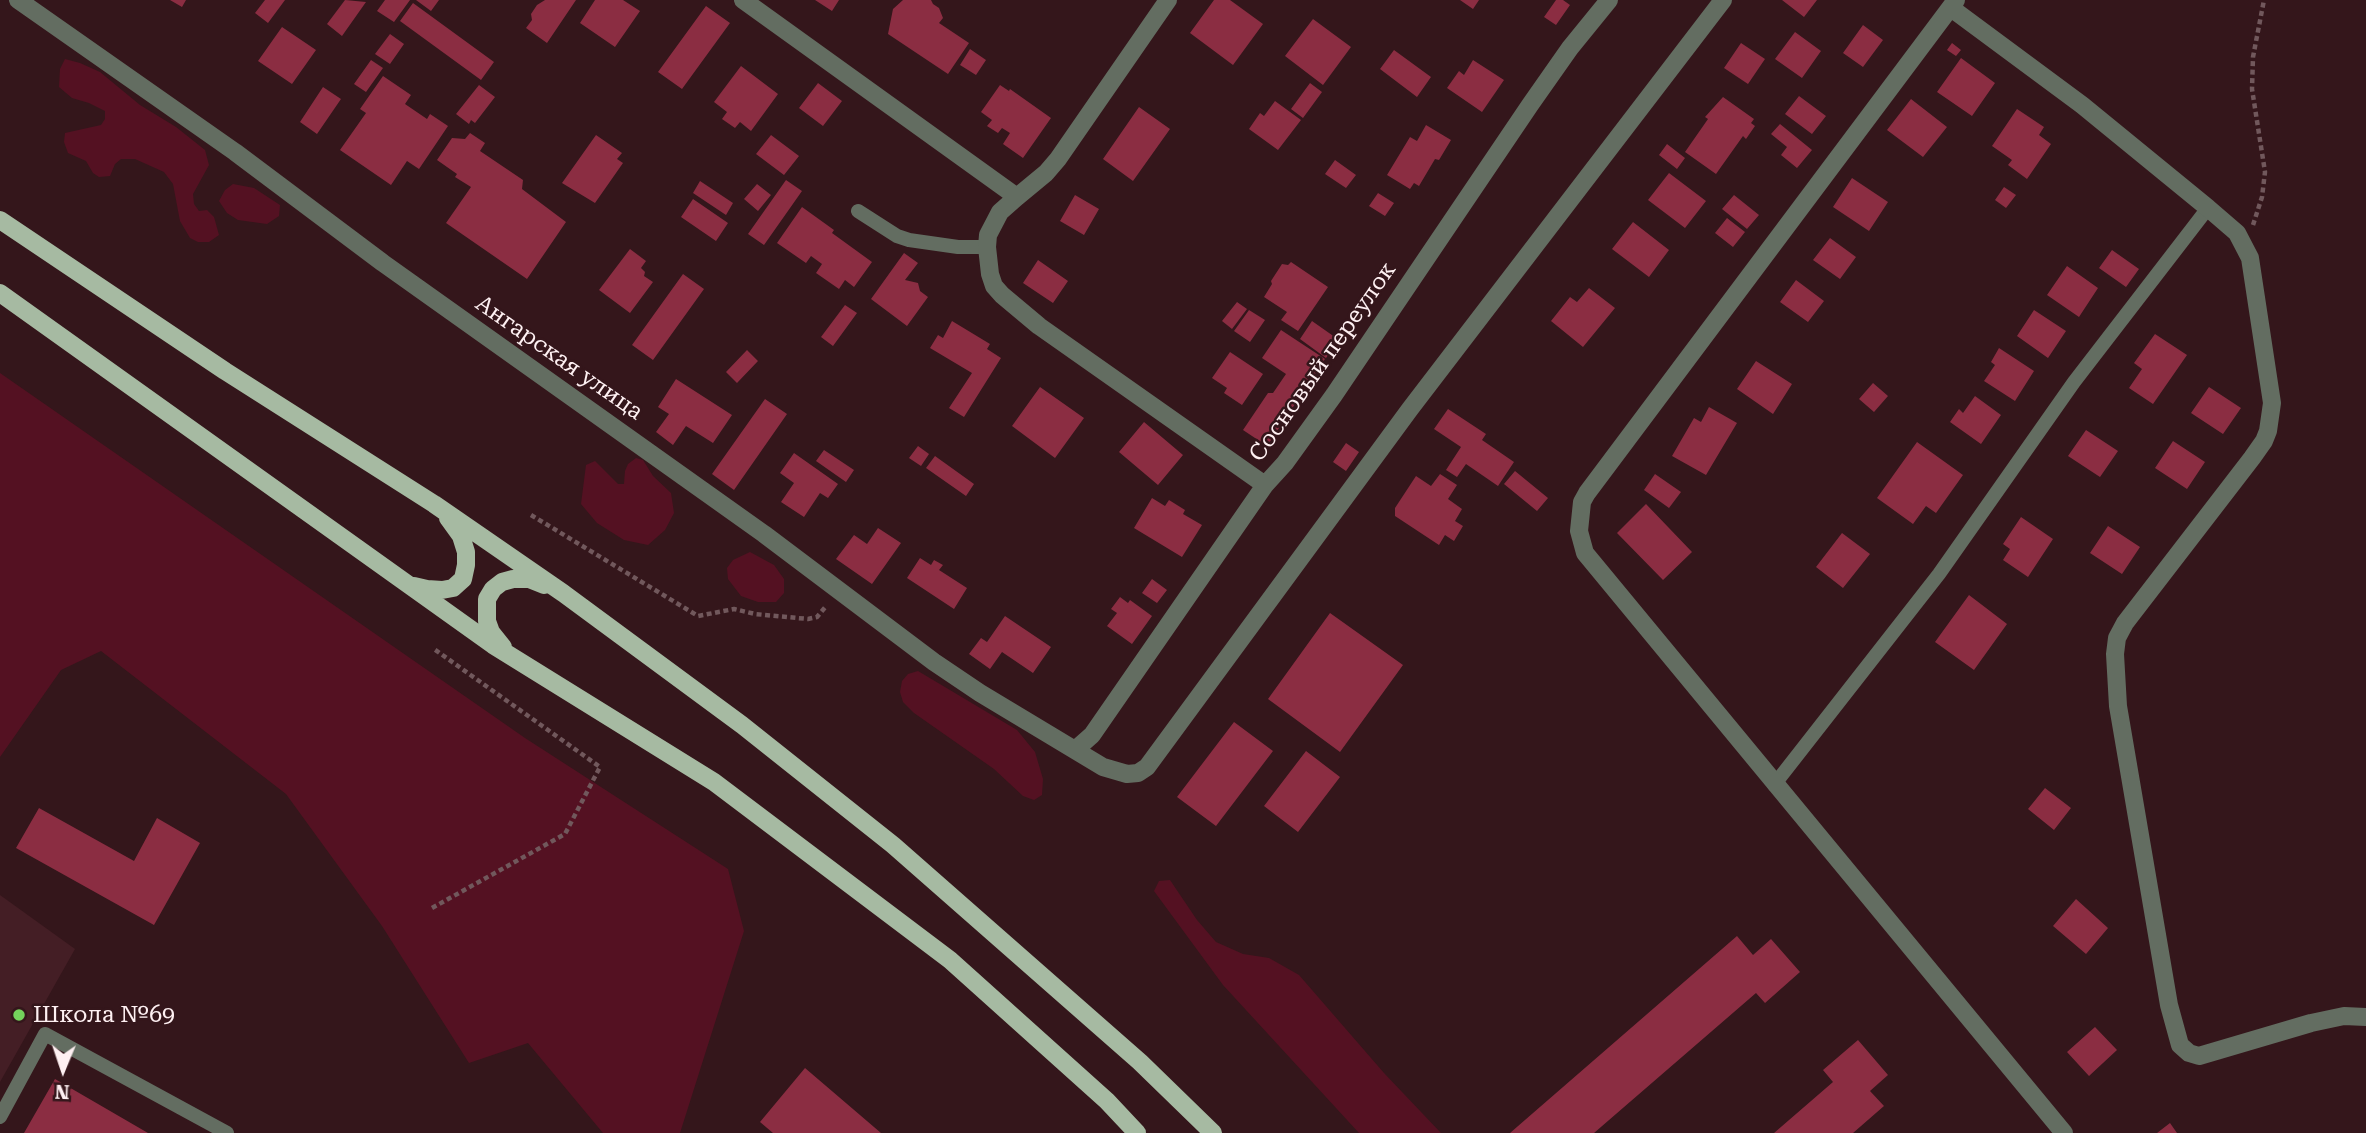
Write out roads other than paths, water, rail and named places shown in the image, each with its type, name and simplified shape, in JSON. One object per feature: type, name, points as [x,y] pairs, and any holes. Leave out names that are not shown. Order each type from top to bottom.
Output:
[{"type":"main road","points":[[0,220],[213,363],[434,504],[563,593],[742,725],[893,845],[1140,1062],[1213,1133]]},
{"type":"main road","points":[[0,293],[404,583],[513,657],[714,782],[950,960],[1107,1101],[1137,1133]]},
{"type":"main road","points":[[404,583],[442,590],[453,588],[463,579],[466,552],[461,536],[455,525],[434,504]]},
{"type":"main road","points":[[513,657],[491,632],[487,621],[485,609],[493,589],[502,582],[529,579],[563,593]]},
{"type":"street","name":"Ангарская улица","points":[[18,0],[235,152],[383,263],[722,504],[934,662],[979,693],[1075,750],[1114,772],[1127,774],[1138,773],[1147,766],[1410,409],[1723,0]]},
{"type":"street","points":[[743,0],[1017,197]]},
{"type":"street","points":[[1168,0],[1058,159],[1046,173],[1000,212],[993,224],[987,247],[990,274],[994,286],[1020,312],[1265,485]]},
{"type":"street","name":"Сосновый переулок","points":[[1075,750],[1093,735],[1265,485],[1285,463],[1322,412],[1570,48],[1609,0]]},
{"type":"street","points":[[2064,1133],[1585,553],[1579,531],[1582,502],[1592,485],[1954,4],[2082,104],[2237,233],[2244,245],[2254,279],[2272,403],[2268,431],[2252,458],[2125,623],[2117,638],[2114,668],[2118,706],[2173,1026],[2184,1050],[2199,1056],[2311,1023],[2344,1016],[2366,1017]]},
{"type":"lane","points":[[1774,785],[1939,574],[2074,382],[2208,208]]},
{"type":"lane","points":[[858,211],[897,236],[909,240],[958,247],[987,247]]},
{"type":"lane","points":[[0,1117],[45,1034],[228,1133]]},
{"type":"place","name":"Школа №69","points":[[19,1015]]}]
